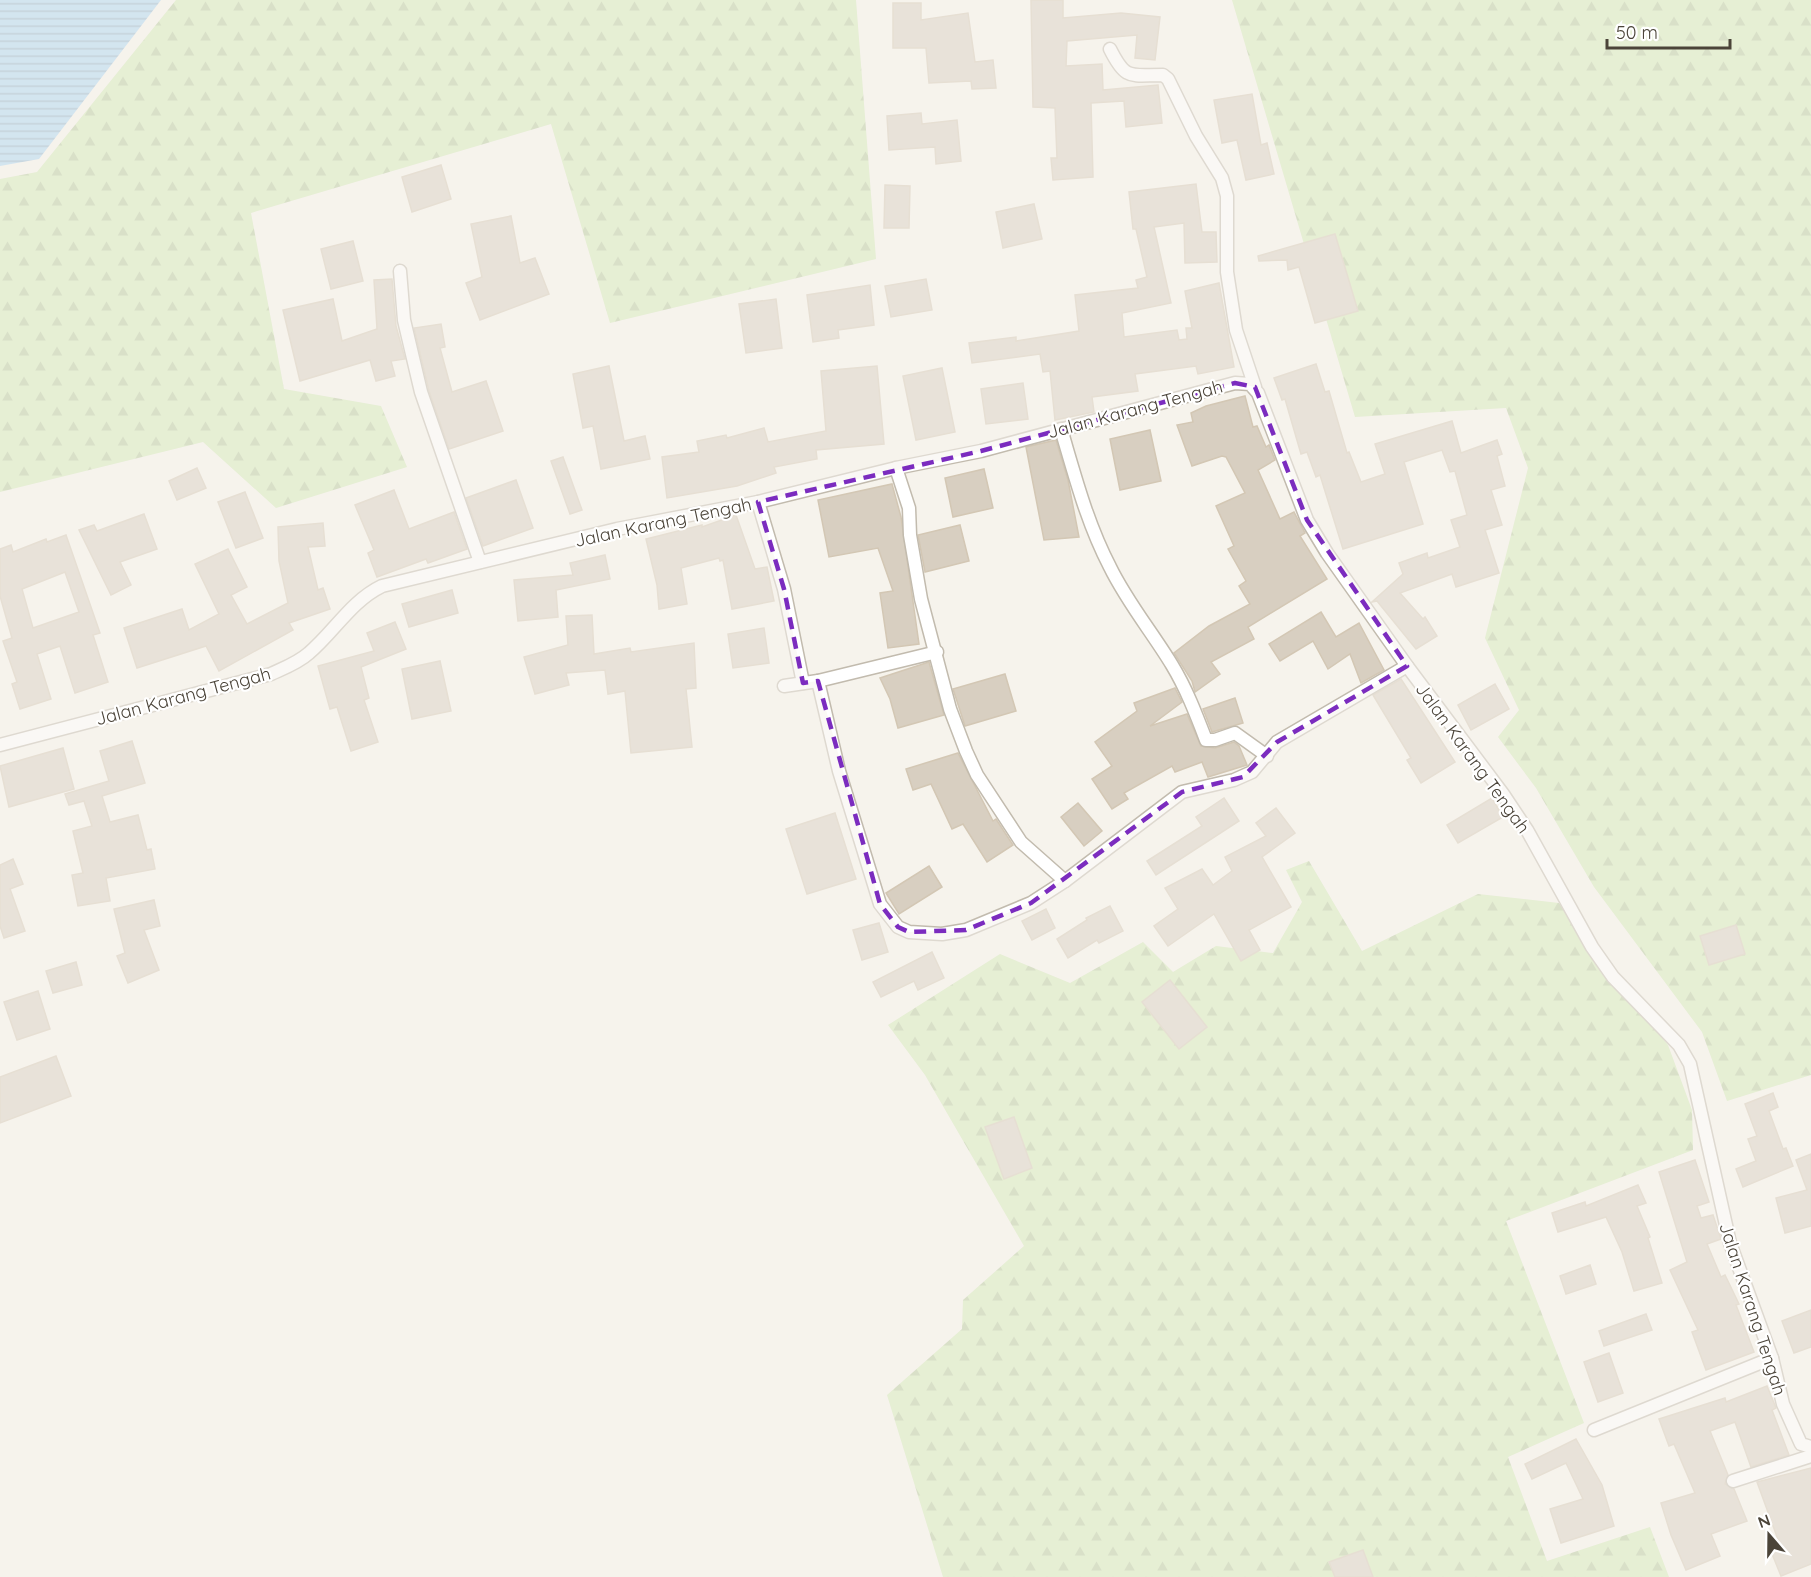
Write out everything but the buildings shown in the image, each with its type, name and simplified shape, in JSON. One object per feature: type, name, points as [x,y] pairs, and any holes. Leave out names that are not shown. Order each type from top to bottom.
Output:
[{"type":"street","points":[[1110,49],[1119,68],[1128,75],[1163,75],[1168,78],[1196,136],[1222,178],[1227,196],[1227,272],[1236,330],[1255,387]]},
{"type":"street","points":[[400,271],[404,321],[421,392],[480,562]]},
{"type":"street","name":"Jalan Karang Tengah","points":[[0,745],[271,674],[309,654],[368,592],[382,586],[616,529],[758,502],[896,468],[981,451],[1235,382],[1255,387],[1307,520],[1407,666],[1521,821],[1592,947],[1613,977],[1679,1045],[1690,1064],[1730,1243],[1772,1358],[1793,1428],[1801,1444],[1811,1447]]},
{"type":"street","points":[[1061,429],[1083,506],[1110,567],[1137,615],[1171,664],[1190,700],[1206,740],[1215,741],[1235,733],[1267,756]]},
{"type":"street","points":[[896,468],[909,508],[910,535],[918,585],[950,709],[977,775],[1021,842],[1065,881]]},
{"type":"street","points":[[758,502],[784,589],[803,683]]},
{"type":"street","points":[[784,686],[818,681],[937,652]]},
{"type":"street","points":[[818,681],[839,771],[884,913],[898,927],[909,932],[925,934],[966,930],[1010,913],[1065,881],[1182,792],[1243,777],[1252,772],[1277,742],[1407,666]]},
{"type":"street","points":[[1594,1430],[1772,1358]]},
{"type":"street","points":[[1733,1481],[1811,1456]]},
{"type":"highlighted area","points":[[1235,383],[1255,387],[1307,520],[1407,666],[1277,742],[1243,777],[1182,792],[1031,903],[966,930],[909,932],[898,927],[880,904],[818,681],[803,683],[784,589],[758,502],[981,451]]},
{"type":"green space","points":[[176,0],[856,0],[876,259],[610,323],[551,124],[251,213],[284,389],[381,406],[407,467],[276,508],[203,442],[0,492],[0,179],[37,172]]},
{"type":"green space","points":[[1232,0],[1811,0],[1811,1075],[1727,1101],[1702,1032],[1594,887],[1536,788],[1498,737],[1519,710],[1485,638],[1528,468],[1506,408],[1355,417]]},
{"type":"green space","points":[[1309,861],[1362,951],[1478,894],[1559,903],[1668,1045],[1692,1110],[1693,1150],[1506,1221],[1584,1423],[1508,1457],[1547,1561],[1650,1527],[1669,1577],[943,1577],[887,1395],[962,1329],[963,1300],[1024,1246],[925,1075],[888,1025],[1000,954],[1070,983],[1143,942],[1173,972],[1216,946],[1273,953],[1302,902],[1286,870]]},
{"type":"water","points":[[0,0],[161,0],[39,159],[0,166]]}]
